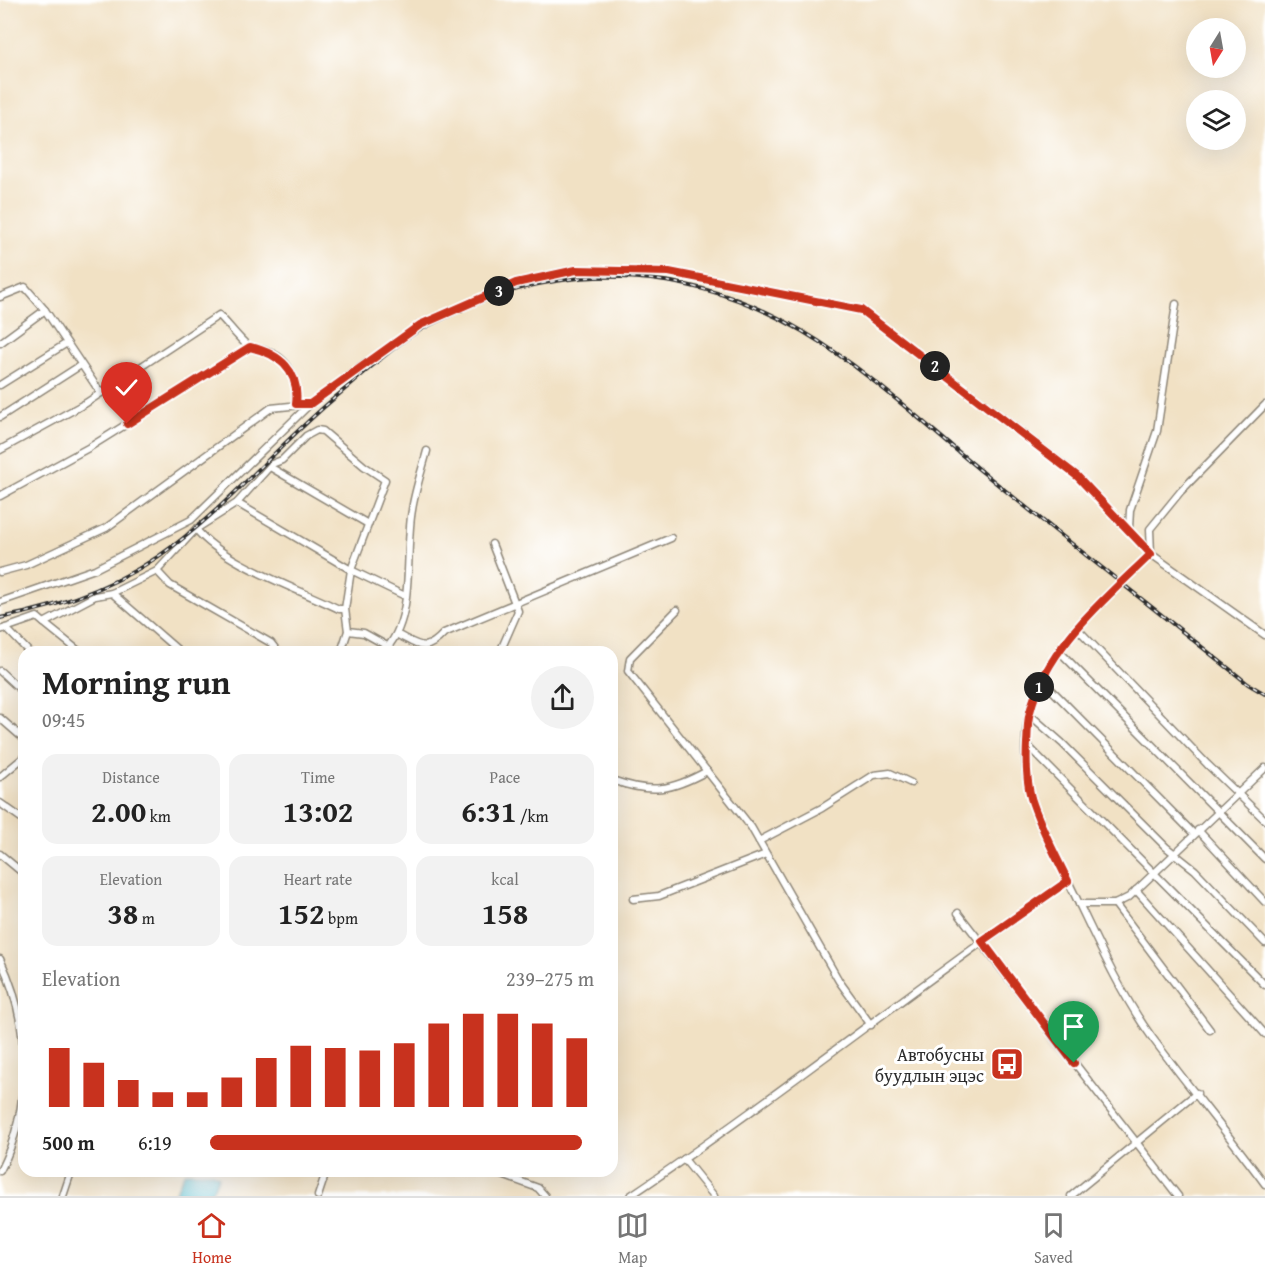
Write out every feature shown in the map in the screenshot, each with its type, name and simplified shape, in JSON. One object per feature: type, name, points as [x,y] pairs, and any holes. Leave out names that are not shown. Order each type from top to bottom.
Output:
[{"type":"street","points":[[0,602],[95,569],[191,520],[310,404],[420,325],[516,283],[576,270],[669,272],[861,310],[1077,476],[1151,554],[1265,635]]},
{"type":"street","points":[[0,298],[25,286],[45,310],[100,392]]},
{"type":"street","points":[[1129,531],[1130,510],[1157,430],[1176,304]]},
{"type":"street","points":[[0,344],[45,310]]},
{"type":"street","points":[[0,450],[30,435],[100,392],[219,315],[250,347],[268,351],[280,357],[292,373],[297,390],[296,404]]},
{"type":"street","points":[[0,385],[67,343]]},
{"type":"street","points":[[0,496],[90,447],[250,347]]},
{"type":"street","points":[[0,417],[81,365]]},
{"type":"street","points":[[0,572],[26,565],[106,528],[271,408],[310,404]]},
{"type":"street","points":[[1265,405],[1181,491],[1150,529],[1151,554],[1077,628],[1059,651],[1042,680],[1029,714],[1025,765],[1030,796],[1041,826],[1104,955],[1150,1034],[1265,1184]]},
{"type":"street","points":[[44,623],[95,596],[112,593],[157,571],[196,529],[237,503],[270,467],[290,454],[312,431],[323,431],[363,466],[385,480],[351,570],[345,609],[348,631],[343,646]]},
{"type":"street","points":[[390,646],[398,635],[405,596],[412,510],[427,451]]},
{"type":"street","points":[[270,467],[368,524]]},
{"type":"street","points":[[237,503],[351,570],[405,596]]},
{"type":"street","points":[[196,529],[220,550],[248,566],[345,609]]},
{"type":"street","points":[[431,646],[444,633],[671,538]]},
{"type":"street","points":[[492,544],[517,603],[516,618],[503,646]]},
{"type":"street","points":[[157,571],[170,585],[273,646]]},
{"type":"street","points":[[112,593],[173,646]]},
{"type":"street","points":[[677,610],[627,665],[628,671],[759,842],[839,981],[871,1025]]},
{"type":"street","points":[[22,646],[3,629],[37,617],[73,646]]},
{"type":"street","points":[[1077,628],[1265,820]]},
{"type":"street","points":[[348,631],[364,633],[387,646]]},
{"type":"street","points":[[398,635],[423,646]]},
{"type":"street","points":[[1059,651],[1265,859]]},
{"type":"street","points":[[0,671],[18,688]]},
{"type":"street","points":[[1042,680],[1265,902]]},
{"type":"street","points":[[1029,714],[1062,743],[1166,847],[1176,853],[1265,943]]},
{"type":"street","points":[[0,718],[18,734]]},
{"type":"street","points":[[1027,744],[1149,869],[1156,872],[1265,985]]},
{"type":"street","points":[[0,777],[18,762]]},
{"type":"street","points":[[0,765],[7,771]]},
{"type":"street","points":[[618,782],[632,787],[658,790],[680,785],[706,771]]},
{"type":"street","points":[[1079,904],[1115,904],[1136,890],[1196,832],[1221,813],[1238,794],[1264,772]]},
{"type":"street","points":[[759,842],[830,803],[874,775],[890,773],[911,783]]},
{"type":"street","points":[[0,803],[18,816]]},
{"type":"street","points":[[0,854],[18,865]]},
{"type":"street","points":[[0,854],[18,869]]},
{"type":"street","points":[[633,899],[659,896],[697,879],[766,854]]},
{"type":"street","points":[[630,1196],[684,1160],[871,1025],[982,941],[1068,881]]},
{"type":"street","points":[[1136,890],[1265,1034]]},
{"type":"street","points":[[1115,904],[1210,1030]]},
{"type":"street","points":[[958,913],[1178,1196]]},
{"type":"street","points":[[0,959],[12,984],[18,1017]]},
{"type":"street","points":[[1071,1196],[1197,1093]]},
{"type":"street","points":[[0,1172],[18,1114]]},
{"type":"street","points":[[684,1160],[714,1196]]},
{"type":"street","points":[[63,1196],[69,1177]]},
{"type":"street","points":[[318,1196],[324,1177]]},
{"type":"street","points":[[508,1177],[538,1188],[545,1196]]},
{"type":"street","points":[[538,1188],[538,1196]]},
{"type":"water","points":[[183,1177],[218,1177],[209,1196],[174,1195]]},
{"type":"railway","points":[[0,618],[70,600],[115,581],[157,557],[197,527],[331,401],[387,354],[425,327],[502,294],[545,283],[589,277],[633,278],[676,283],[719,294],[761,310],[826,346],[873,380],[985,474],[1248,684],[1265,694]]},
{"type":"place","name":"Автобусны буудлын эцэс","points":[[1007,1064]]},
{"type":"route","points":[[127,424],[250,347],[268,351],[280,357],[292,373],[297,390],[296,404],[310,404],[420,325],[516,283],[576,270],[669,272],[861,310],[1077,476],[1151,554],[1077,628],[1042,678],[1031,706],[1025,765],[1030,796],[1041,826],[1068,881],[982,941],[1074,1063]]}]
